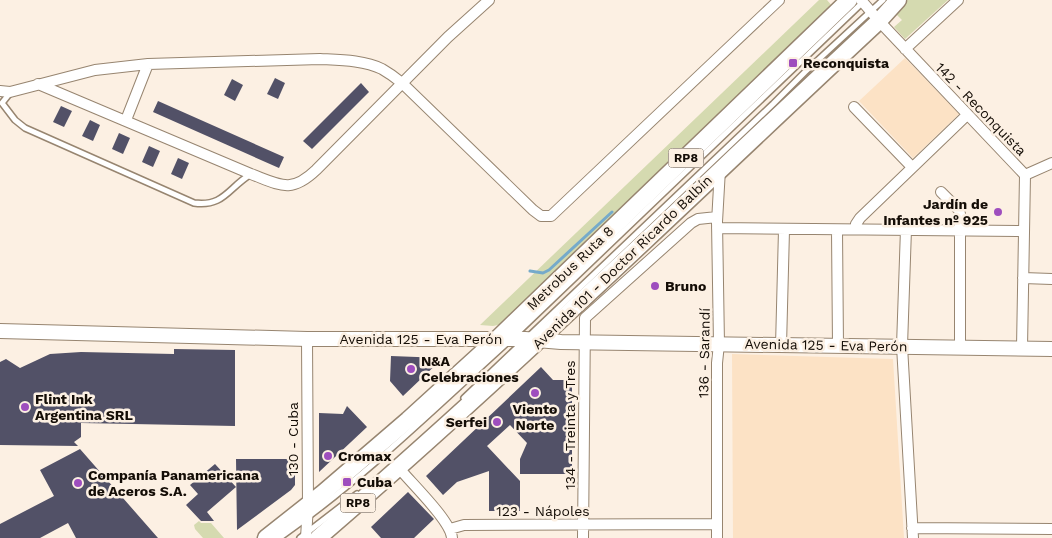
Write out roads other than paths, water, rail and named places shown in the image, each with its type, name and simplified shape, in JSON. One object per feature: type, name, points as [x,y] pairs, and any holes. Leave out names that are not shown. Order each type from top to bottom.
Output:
[{"type":"main road","name":"Avenida 101 - Doctor Ricardo Balbín","points":[[308,537],[399,468],[519,339],[859,0]]},
{"type":"main road","name":"Avenida 101 - Doctor Ricardo Balbín","points":[[266,538],[307,512],[408,420],[519,339],[720,169],[875,16],[898,0]]},
{"type":"street","points":[[38,84],[251,174],[278,184],[288,185],[302,182],[316,170],[402,83],[489,0]]},
{"type":"street","points":[[5,92],[96,70],[148,64],[320,59],[375,66],[402,83],[533,210],[541,216],[551,216],[779,0]]},
{"type":"street","name":"142 - Reconquista","points":[[859,0],[1025,175],[1022,348]]},
{"type":"street","points":[[905,49],[958,0]]},
{"type":"street","points":[[126,120],[148,64]]},
{"type":"street","points":[[854,107],[912,167]]},
{"type":"street","points":[[855,229],[860,218],[967,115]]},
{"type":"street","points":[[1025,175],[1052,163]]},
{"type":"street","name":"136 - Sarandí","points":[[717,538],[717,217],[720,169]]},
{"type":"street","points":[[942,192],[959,210],[962,230],[960,347]]},
{"type":"street","name":"134 - Treinta y Tres","points":[[583,538],[585,318],[691,223],[698,219],[717,217]]},
{"type":"street","points":[[717,228],[1023,231]]},
{"type":"street","points":[[906,229],[902,346],[913,533],[1052,529]]},
{"type":"street","points":[[781,346],[784,230]]},
{"type":"street","points":[[837,230],[838,346]]},
{"type":"street","points":[[1022,278],[1052,279]]},
{"type":"street","name":"Avenida 125 - Eva Perón","points":[[0,331],[307,339],[519,339],[781,346],[1052,349]]},
{"type":"street","name":"130 - Cuba","points":[[307,339],[308,537]]},
{"type":"street","name":"123 - Nápoles","points":[[399,468],[444,520],[451,534],[464,525],[717,524]]},
{"type":"lane","name":"Metrobus Ruta 8","points":[[461,401],[519,339],[875,16],[883,0]]},
{"type":"lane","points":[[5,92],[2,103],[15,120],[25,128],[194,203],[205,204],[217,201],[239,181],[251,174]]},
{"type":"lane","points":[[308,537],[360,491]]},
{"type":"lane","points":[[279,538],[307,512]]},
{"type":"waterway","points":[[530,271],[543,273],[549,270],[612,212]]},
{"type":"place","name":"Reconquista","points":[[793,63]]},
{"type":"place","name":"Jardín de Infantes nº 925","points":[[998,212]]},
{"type":"place","name":"Bruno","points":[[655,286]]},
{"type":"place","name":"N&A Celebraciones","points":[[411,369]]},
{"type":"place","name":"Viento Norte","points":[[535,393]]},
{"type":"place","name":"Flint Ink Argentina SRL","points":[[25,407]]},
{"type":"place","name":"Serfei","points":[[497,422]]},
{"type":"place","name":"Cromax","points":[[328,456]]},
{"type":"place","name":"Cuba","points":[[347,482]]},
{"type":"place","name":"Companía Panamericana de Aceros S.A.","points":[[78,483]]}]
